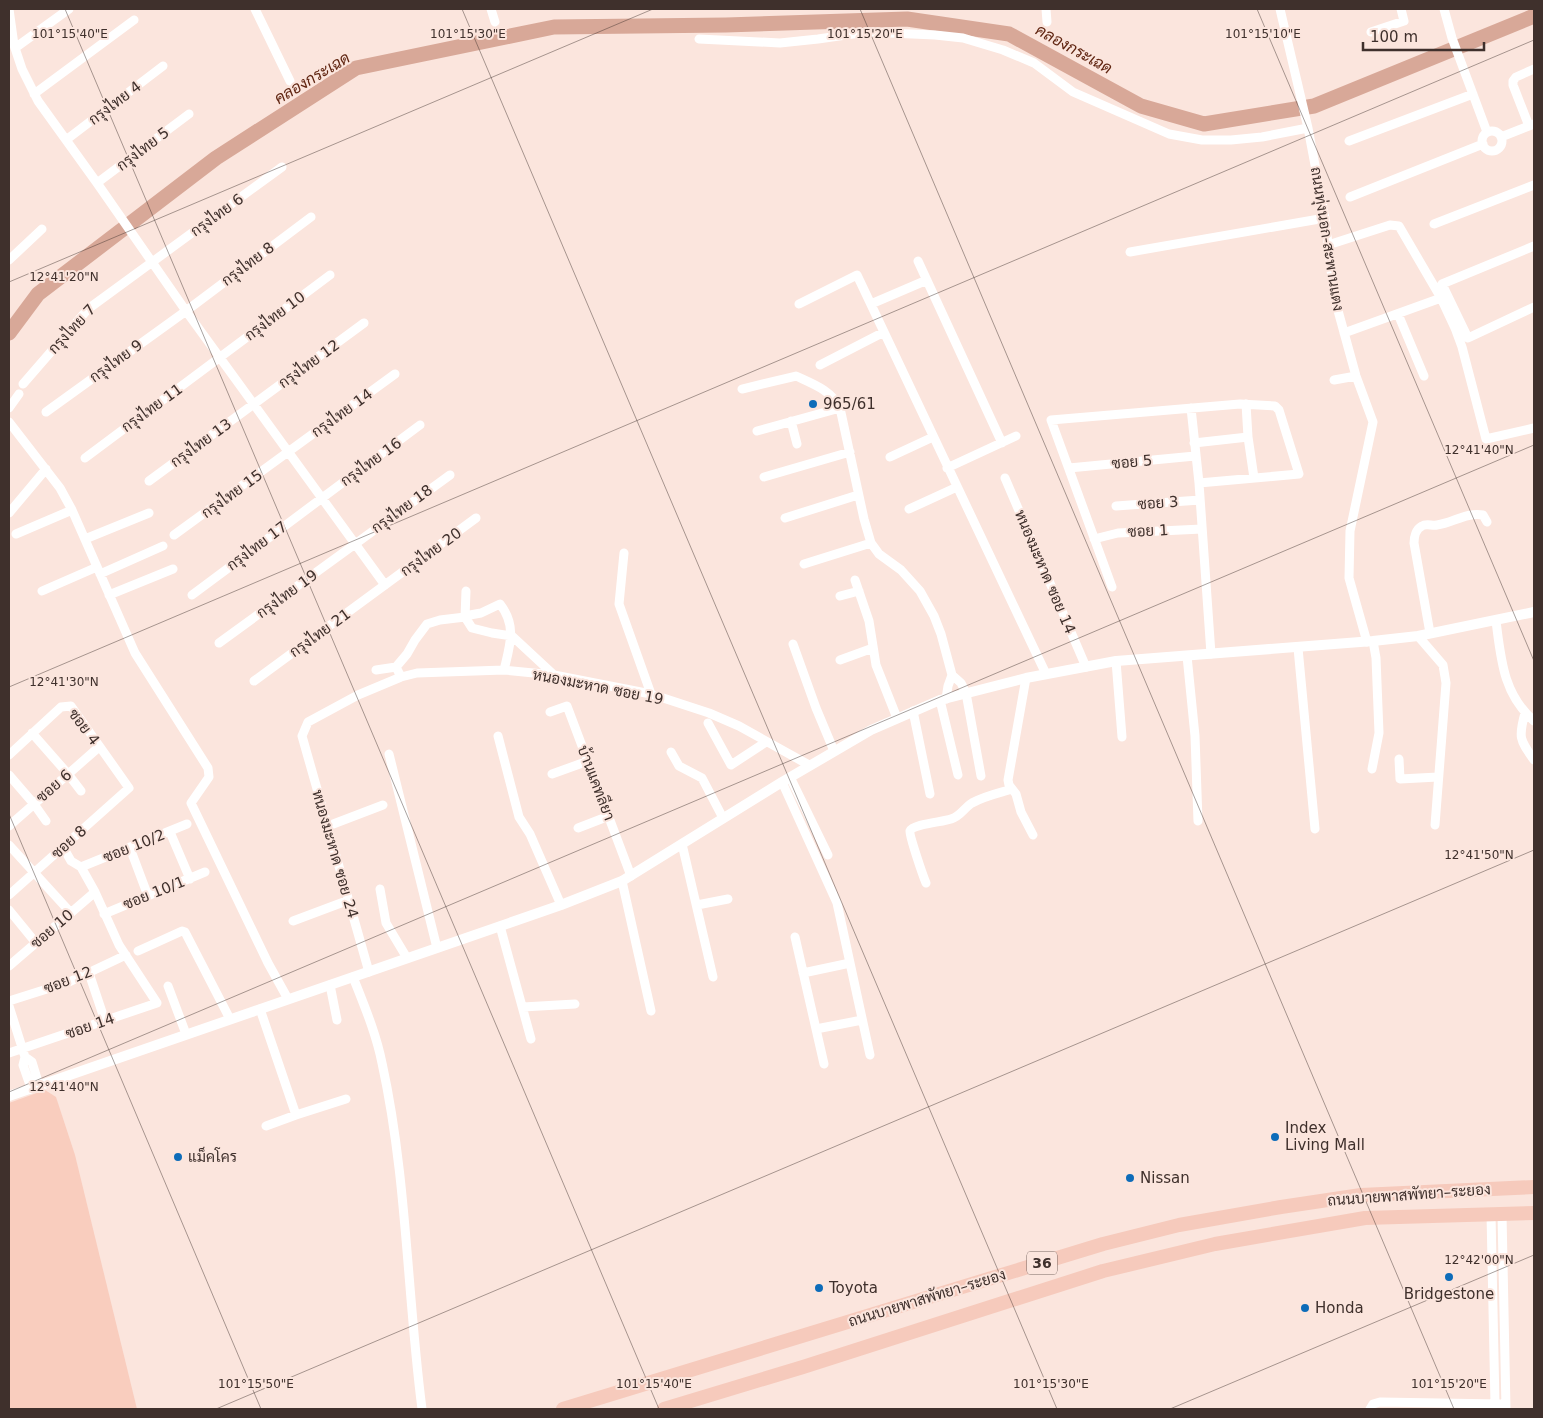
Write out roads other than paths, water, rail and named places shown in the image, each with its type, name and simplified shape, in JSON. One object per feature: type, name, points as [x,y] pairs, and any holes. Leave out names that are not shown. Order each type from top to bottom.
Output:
[{"type":"highway","name":"ถนนบายพาสพัทยา–ระยอง","points":[[563,1409],[1103,1244],[1179,1225],[1361,1195],[1534,1187]]},
{"type":"highway","name":"ถนนบายพาสพัทยา–ระยอง","points":[[664,1409],[813,1364],[1103,1271],[1215,1244],[1365,1218],[1534,1213]]},
{"type":"street","points":[[9,9],[14,48],[34,94],[186,311],[385,585]]},
{"type":"street","points":[[14,48],[69,9]]},
{"type":"street","points":[[255,9],[290,80]]},
{"type":"street","points":[[491,9],[495,22]]},
{"type":"street","points":[[1046,9],[1047,22]]},
{"type":"street","name":"ถนนทุ่งนอก-สะพานแตง","points":[[1280,9],[1307,125],[1325,218],[1334,296],[1356,376],[1373,422],[1350,531],[1349,578],[1376,658],[1379,733],[1372,769]]},
{"type":"street","points":[[1371,32],[1404,21],[1401,9]]},
{"type":"street","points":[[1444,9],[1452,38],[1487,132]]},
{"type":"street","points":[[34,94],[134,20]]},
{"type":"street","points":[[699,39],[780,42],[818,40],[867,32],[962,38],[1003,50],[1034,63],[1073,92],[1169,134],[1202,140],[1230,140],[1262,137],[1307,125]]},
{"type":"street","name":"กรุงไทย 4","points":[[66,140],[163,66]]},
{"type":"street","points":[[1501,137],[1532,125],[1513,85],[1513,81],[1516,77],[1534,69]]},
{"type":"street","points":[[1348,141],[1472,94]]},
{"type":"street","name":"กรุงไทย 5","points":[[97,183],[189,114]]},
{"type":"street","points":[[1487,132],[1497,132],[1501,137],[1500,146],[1495,150],[1489,150],[1483,144],[1483,137],[1487,132]]},
{"type":"street","points":[[1350,197],[1483,144]]},
{"type":"street","name":"กรุงไทย 6","points":[[152,263],[282,167]]},
{"type":"street","points":[[1434,224],[1534,185]]},
{"type":"street","name":"กรุงไทย 8","points":[[186,311],[311,217]]},
{"type":"street","points":[[1130,252],[1325,218]]},
{"type":"street","points":[[1328,245],[1390,225],[1398,226],[1441,298],[1462,347],[1486,439],[1534,428]]},
{"type":"street","points":[[9,260],[42,228]]},
{"type":"street","points":[[1534,246],[1442,284],[1468,338],[1534,307]]},
{"type":"street","points":[[918,261],[1002,443]]},
{"type":"street","name":"กรุงไทย 7","points":[[22,384],[88,309],[152,263]]},
{"type":"street","name":"กรุงไทย 10","points":[[220,358],[330,275]]},
{"type":"street","points":[[798,304],[857,275],[1046,674]]},
{"type":"street","points":[[871,304],[927,280]]},
{"type":"street","points":[[1344,333],[1441,298]]},
{"type":"street","name":"กรุงไทย 9","points":[[46,412],[186,311]]},
{"type":"street","points":[[1398,314],[1424,376]]},
{"type":"street","name":"กรุงไทย 12","points":[[254,404],[364,323]]},
{"type":"street","points":[[820,365],[884,332]]},
{"type":"street","name":"กรุงไทย 11","points":[[85,458],[220,358]]},
{"type":"street","name":"กรุงไทย 14","points":[[289,452],[395,374]]},
{"type":"street","points":[[742,389],[796,376],[830,394],[840,408],[858,495],[871,544],[879,554],[901,570],[920,591],[942,634],[952,675],[943,700],[958,775]]},
{"type":"street","points":[[1334,380],[1356,376]]},
{"type":"street","points":[[9,408],[19,394]]},
{"type":"street","name":"กรุงไทย 13","points":[[149,481],[254,404]]},
{"type":"street","points":[[1246,404],[1248,438],[1254,478]]},
{"type":"street","points":[[1112,587],[1051,420],[1246,404],[1274,406],[1279,410],[1299,474],[1198,483]]},
{"type":"street","points":[[757,431],[840,408]]},
{"type":"street","points":[[1191,408],[1200,500],[1211,654]]},
{"type":"street","points":[[791,421],[798,444]]},
{"type":"street","points":[[9,422],[60,488],[72,510],[136,653],[208,768],[209,777],[191,803],[268,963],[288,1000]]},
{"type":"street","name":"กรุงไทย 16","points":[[322,498],[420,425]]},
{"type":"street","points":[[947,468],[1016,436]]},
{"type":"street","points":[[890,457],[933,437]]},
{"type":"street","points":[[1194,443],[1248,438]]},
{"type":"street","name":"กรุงไทย 15","points":[[174,535],[289,452]]},
{"type":"street","points":[[764,477],[850,452]]},
{"type":"street","name":"ซอย 5","points":[[1069,468],[1195,456]]},
{"type":"street","points":[[9,513],[46,469]]},
{"type":"street","name":"กรุงไทย 18","points":[[354,544],[450,474]]},
{"type":"street","name":"หนองมะหาด ซอย 14","points":[[1005,478],[1086,667]]},
{"type":"street","points":[[909,509],[957,487]]},
{"type":"street","points":[[785,518],[858,495]]},
{"type":"street","name":"กรุงไทย 17","points":[[192,595],[322,498]]},
{"type":"street","name":"ซอย 3","points":[[1116,506],[1200,500]]},
{"type":"street","points":[[16,534],[72,510]]},
{"type":"street","points":[[85,539],[149,513]]},
{"type":"street","points":[[1430,633],[1414,543],[1414,537],[1419,527],[1425,524],[1440,525],[1476,514],[1483,515],[1487,522]]},
{"type":"street","name":"กรุงไทย 20","points":[[385,585],[476,518]]},
{"type":"street","name":"ซอย 1","points":[[1094,539],[1118,533],[1202,529]]},
{"type":"street","name":"กรุงไทย 19","points":[[219,644],[354,544]]},
{"type":"street","points":[[804,564],[871,544]]},
{"type":"street","points":[[42,591],[163,546]]},
{"type":"street","points":[[624,553],[619,604],[651,694]]},
{"type":"street","points":[[109,595],[173,568]]},
{"type":"street","points":[[855,580],[869,621],[876,665],[897,718]]},
{"type":"street","name":"กรุงไทย 21","points":[[254,681],[385,585]]},
{"type":"street","points":[[466,591],[465,617],[472,628],[512,636],[554,675]]},
{"type":"street","points":[[840,596],[859,591]]},
{"type":"street","points":[[376,670],[396,667],[427,624],[481,613],[500,604],[507,617],[512,636],[504,670]]},
{"type":"street","points":[[9,1096],[561,905],[627,878],[786,779],[870,730],[943,700],[1026,678],[1116,661],[1370,642],[1418,636],[1534,612]]},
{"type":"street","points":[[1496,620],[1503,672],[1512,694],[1525,713],[1534,721]]},
{"type":"street","points":[[1418,636],[1443,665],[1446,683],[1435,825]]},
{"type":"street","points":[[793,644],[834,751]]},
{"type":"street","points":[[840,660],[873,648]]},
{"type":"street","points":[[1298,648],[1315,830]]},
{"type":"street","points":[[1187,656],[1195,736],[1198,821]]},
{"type":"street","points":[[1116,661],[1122,737]]},
{"type":"street","points":[[396,667],[401,678]]},
{"type":"street","name":"หนองมะหาด ซอย 19","points":[[302,736],[308,722],[358,695],[401,678],[417,673],[504,670],[554,675],[651,694],[709,713],[739,726],[809,766]]},
{"type":"street","points":[[952,675],[961,683],[966,693],[981,776]]},
{"type":"street","points":[[1026,678],[1008,772],[1008,783],[1018,798],[1021,812],[1033,835]]},
{"type":"street","name":"ซอย 4","points":[[9,755],[61,706],[68,705],[75,708],[99,747],[129,788]]},
{"type":"street","name":"บ้านแคทลียา","points":[[550,712],[567,706],[609,816],[627,878],[651,1011]]},
{"type":"street","points":[[913,711],[930,794]]},
{"type":"street","points":[[1525,713],[1520,736],[1534,760]]},
{"type":"street","points":[[708,723],[731,765],[766,742]]},
{"type":"street","points":[[32,733],[68,774],[80,791]]},
{"type":"street","name":"หนองมะหาด ซอย 24","points":[[302,736],[368,972]]},
{"type":"street","points":[[498,736],[519,817],[530,834],[561,905]]},
{"type":"street","name":"ซอย 6","points":[[9,826],[99,747]]},
{"type":"street","points":[[671,752],[679,766],[702,778],[723,818]]},
{"type":"street","points":[[389,754],[437,948]]},
{"type":"street","points":[[1399,759],[1400,779],[1438,777]]},
{"type":"street","points":[[552,774],[588,761]]},
{"type":"street","points":[[9,775],[46,821]]},
{"type":"street","points":[[786,779],[828,855]]},
{"type":"street","points":[[786,779],[834,895],[870,1055]]},
{"type":"street","name":"ซอย 8","points":[[9,895],[129,788]]},
{"type":"street","points":[[926,883],[912,840],[911,830],[917,826],[950,820],[976,801],[1012,789]]},
{"type":"street","points":[[328,826],[383,805]]},
{"type":"street","points":[[578,828],[609,816]]},
{"type":"street","name":"ซอย 10/2","points":[[81,867],[188,824]]},
{"type":"street","points":[[170,832],[190,879]]},
{"type":"street","points":[[682,844],[712,977]]},
{"type":"street","points":[[9,845],[71,913]]},
{"type":"street","points":[[62,847],[71,861],[81,867],[126,956]]},
{"type":"street","points":[[130,848],[148,896]]},
{"type":"street","name":"ซอย 10/1","points":[[104,914],[205,872]]},
{"type":"street","points":[[380,889],[386,923],[407,958]]},
{"type":"street","name":"ซอย 10","points":[[9,966],[95,892]]},
{"type":"street","points":[[697,906],[728,899]]},
{"type":"street","points":[[293,922],[348,900]]},
{"type":"street","points":[[9,910],[36,942]]},
{"type":"street","points":[[500,926],[531,1039]]},
{"type":"street","points":[[138,951],[182,931],[185,932],[230,1019]]},
{"type":"street","points":[[795,937],[824,1064]]},
{"type":"street","name":"ซอย 12","points":[[9,1000],[69,982],[126,956]]},
{"type":"street","name":"ซอย 14","points":[[9,1053],[24,1053],[157,1003],[126,956]]},
{"type":"street","points":[[803,973],[850,963]]},
{"type":"street","points":[[89,973],[105,1021]]},
{"type":"street","points":[[353,977],[369,1017],[382,1062],[393,1123],[422,1409]]},
{"type":"street","points":[[330,985],[338,1020]]},
{"type":"street","points":[[168,986],[186,1034]]},
{"type":"street","points":[[523,1008],[576,1004]]},
{"type":"street","points":[[9,1006],[24,1053],[23,1065],[35,1086]]},
{"type":"street","points":[[260,1009],[296,1116]]},
{"type":"street","points":[[816,1029],[862,1020]]},
{"type":"street","points":[[266,1126],[346,1098]]},
{"type":"street","points":[[1495,1404],[1496,1214]]},
{"type":"street","points":[[1370,1409],[1373,1404],[1380,1402],[1495,1404],[1506,1406],[1496,1214]]},
{"type":"waterway","name":"คลองกระเฉด","points":[[9,333],[38,294],[216,158],[356,68],[554,27],[726,25],[907,19],[1009,34],[1141,106],[1204,124],[1314,106],[1534,16]]},
{"type":"place","name":"965/61","points":[[813,404]]},
{"type":"place","name":"Index Living Mall","points":[[1275,1137]]},
{"type":"place","name":"แม็คโคร","points":[[178,1157]]},
{"type":"place","name":"Nissan","points":[[1130,1178]]},
{"type":"place","name":"Bridgestone","points":[[1449,1277]]},
{"type":"place","name":"Toyota","points":[[819,1288]]},
{"type":"place","name":"Honda","points":[[1305,1308]]}]
